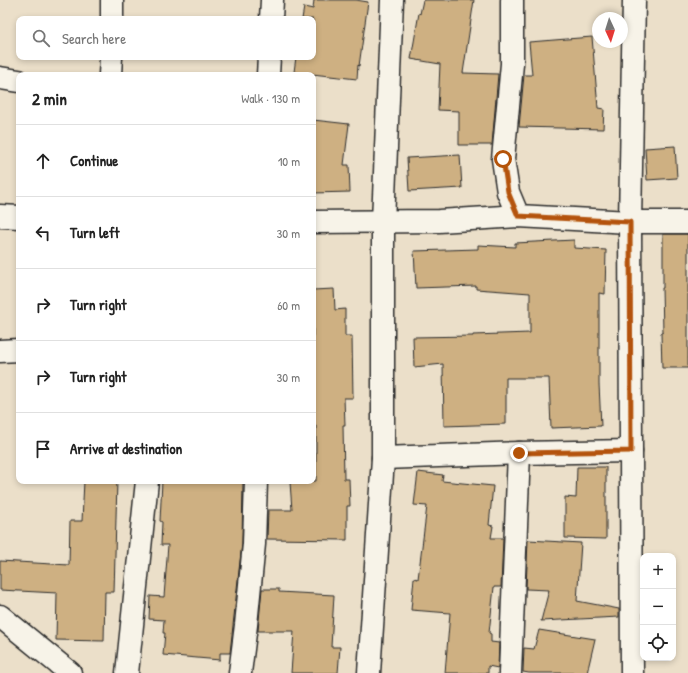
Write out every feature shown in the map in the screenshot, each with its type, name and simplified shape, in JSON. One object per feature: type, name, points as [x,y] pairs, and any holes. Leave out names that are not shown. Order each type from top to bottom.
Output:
[{"type":"street","points":[[112,0],[112,16]]},
{"type":"street","points":[[271,16],[272,0]]},
{"type":"street","points":[[369,673],[383,458],[383,222],[392,0]]},
{"type":"street","points":[[512,0],[512,64],[503,159],[508,192],[518,216]]},
{"type":"street","points":[[632,673],[630,222],[634,0]]},
{"type":"street","points":[[110,72],[111,60]]},
{"type":"street","points":[[268,72],[269,60]]},
{"type":"street","points":[[0,78],[16,81]]},
{"type":"street","points":[[0,216],[16,217]]},
{"type":"street","points":[[316,222],[439,221],[518,216],[630,222],[688,222]]},
{"type":"street","points":[[0,351],[16,350]]},
{"type":"street","points":[[383,458],[631,451]]},
{"type":"street","points":[[510,673],[519,453]]},
{"type":"street","points":[[127,673],[147,484]]},
{"type":"street","points":[[240,673],[254,544],[256,484]]},
{"type":"street","points":[[0,616],[70,673]]},
{"type":"building","points":[[314,0],[356,0],[368,2],[357,79],[316,74],[316,72],[294,72],[296,60],[316,60],[316,16],[302,16],[304,7],[313,9]]},
{"type":"building","points":[[423,0],[474,0],[463,73],[498,74],[492,145],[459,145],[459,111],[438,110],[440,64],[411,59],[419,13],[420,14]]},
{"type":"building","points":[[592,37],[598,108],[604,109],[603,129],[519,127],[524,75],[532,75],[529,42]]},
{"type":"building","points":[[316,120],[349,124],[344,165],[349,165],[350,192],[316,193]]},
{"type":"building","points":[[675,146],[677,178],[647,180],[645,148]]},
{"type":"building","points":[[460,155],[462,188],[409,191],[407,158]]},
{"type":"building","points":[[663,234],[688,234],[688,368],[662,368],[661,333],[663,332]]},
{"type":"building","points":[[574,240],[574,248],[606,250],[605,294],[599,293],[599,384],[601,426],[551,428],[549,378],[506,378],[506,424],[444,426],[443,364],[414,367],[413,337],[530,333],[530,293],[476,289],[476,286],[416,288],[414,251],[478,249],[478,245],[515,247],[515,243]]},
{"type":"building","points":[[334,289],[335,310],[345,309],[345,336],[352,336],[353,398],[344,398],[345,425],[343,425],[344,479],[349,479],[350,506],[347,506],[347,540],[267,539],[268,510],[292,510],[290,484],[316,484],[316,290]]},
{"type":"building","points":[[577,467],[606,467],[606,539],[565,538],[565,497],[576,498]]},
{"type":"building","points":[[418,472],[443,475],[442,481],[493,486],[489,525],[493,526],[491,538],[503,538],[501,587],[494,587],[489,633],[491,634],[491,642],[499,643],[498,668],[488,666],[488,673],[445,673],[450,613],[411,610],[414,578],[418,579],[427,506],[414,505]]},
{"type":"building","points":[[84,484],[117,484],[114,592],[105,592],[104,641],[56,640],[57,593],[0,590],[0,561],[69,565],[70,521],[82,521]]},
{"type":"building","points":[[162,484],[243,484],[242,543],[230,653],[220,653],[220,660],[163,655],[165,633],[163,633],[164,620],[149,619],[150,596],[164,597],[168,545],[161,545],[162,522],[160,521]]},
{"type":"building","points":[[528,540],[581,543],[577,601],[619,609],[619,617],[541,621],[549,590],[526,589]]},
{"type":"building","points":[[262,589],[279,589],[279,592],[334,595],[331,647],[340,647],[338,673],[291,673],[294,631],[258,631]]},
{"type":"building","points":[[539,630],[595,639],[587,673],[523,672],[524,648],[534,649]]},
{"type":"route","points":[[503,159],[508,192],[518,216],[630,222],[631,451],[519,453]]}]
